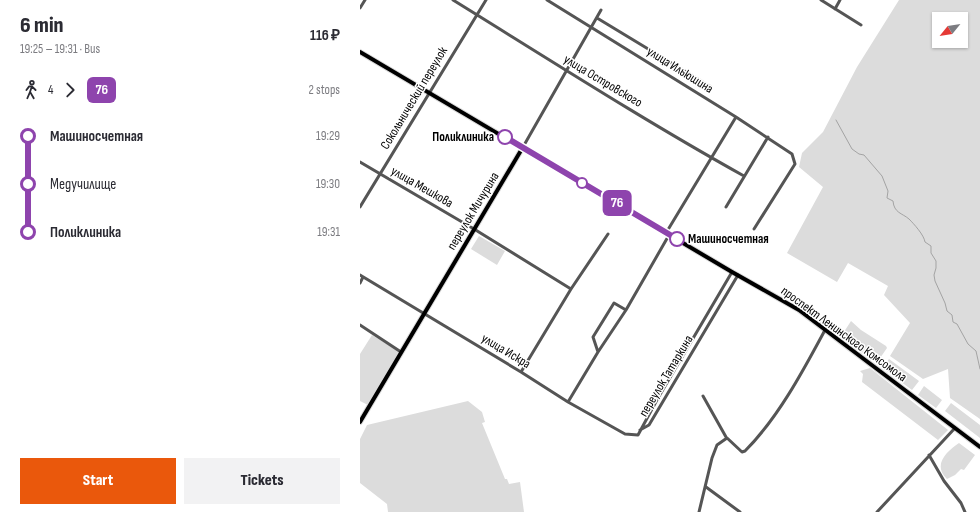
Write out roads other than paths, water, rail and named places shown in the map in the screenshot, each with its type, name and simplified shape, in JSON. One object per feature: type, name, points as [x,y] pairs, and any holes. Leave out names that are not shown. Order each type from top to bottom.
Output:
[{"type":"main road","name":"проспект Ленинского Комсомола","points":[[360,52],[523,147],[667,234],[784,300],[980,447]]},
{"type":"main road","name":"переулок Мичурина","points":[[360,422],[523,147]]},
{"type":"street","points":[[360,8],[365,0]]},
{"type":"street","name":"улица Островского","points":[[453,0],[567,71],[744,176]]},
{"type":"street","name":"Сокольнический переулок","points":[[360,207],[486,0]]},
{"type":"street","name":"улица Ильюшина","points":[[547,0],[768,137],[792,154],[795,164],[754,229]]},
{"type":"street","points":[[821,0],[861,25]]},
{"type":"street","points":[[835,9],[840,0]]},
{"type":"street","name":"переулок Мичурина","points":[[523,147],[601,10]]},
{"type":"street","points":[[597,18],[711,87]]},
{"type":"street","points":[[568,402],[598,352],[626,310],[667,234],[736,117]]},
{"type":"street","points":[[726,207],[768,137]]},
{"type":"street","name":"улица Мешкова","points":[[360,162],[474,229],[571,289]]},
{"type":"street","points":[[521,372],[571,289],[608,234]]},
{"type":"street","name":"переулок Татаркина","points":[[640,430],[732,272]]},
{"type":"street","name":"переулок Татаркина","points":[[640,430],[649,425],[738,275]]},
{"type":"street","points":[[360,283],[362,276]]},
{"type":"street","name":"улица Искра","points":[[362,276],[568,402],[626,434],[638,436],[640,430]]},
{"type":"street","points":[[598,352],[593,337],[614,303],[626,310]]},
{"type":"street","points":[[360,325],[401,352]]},
{"type":"street","points":[[703,396],[727,438],[742,452],[747,449],[770,421],[792,389],[825,330]]},
{"type":"street","points":[[877,512],[955,428]]},
{"type":"street","points":[[699,512],[712,458],[717,445],[727,438]]},
{"type":"street","points":[[930,455],[944,481],[961,503],[965,512]]},
{"type":"street","points":[[706,486],[740,512]]},
{"type":"waterway","points":[[836,120],[852,149],[859,154],[864,155],[882,176],[888,191],[887,198],[893,201],[895,208],[911,221],[921,233],[925,242],[931,246],[931,253],[936,261],[934,275],[935,281],[947,311],[952,315],[953,322],[957,324],[968,344],[976,351],[980,369]]},
{"type":"place","name":"Поликлиника","points":[[505,137]]},
{"type":"place","name":"Машиносчетная","points":[[677,239]]}]
